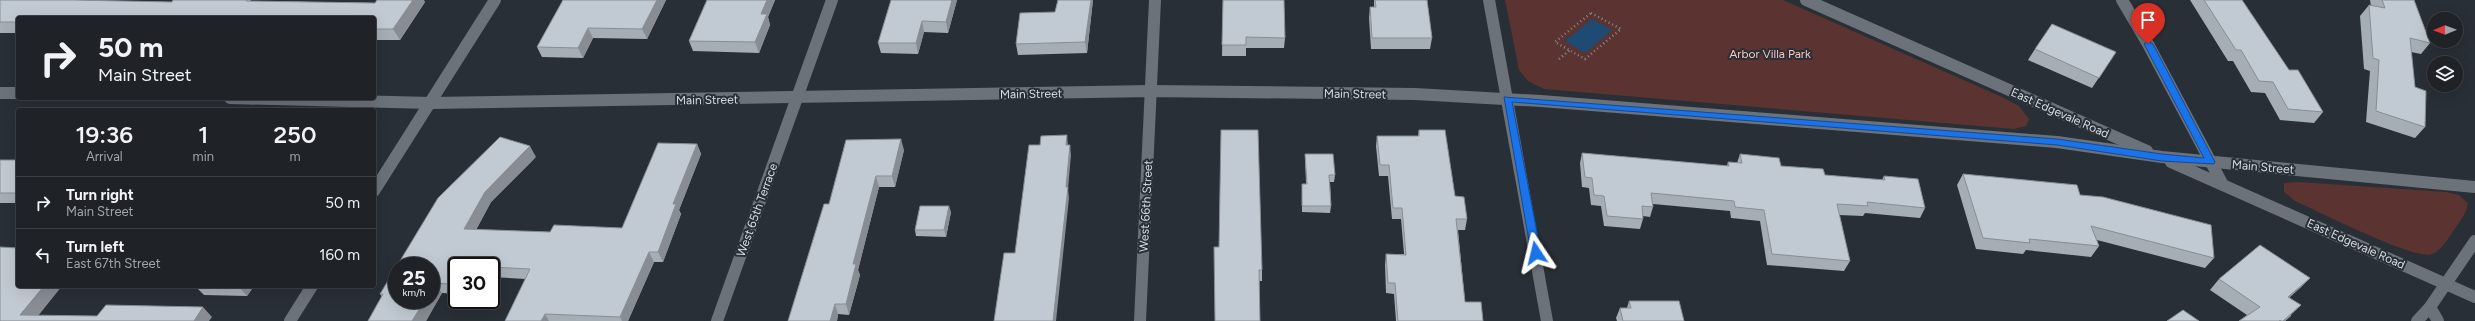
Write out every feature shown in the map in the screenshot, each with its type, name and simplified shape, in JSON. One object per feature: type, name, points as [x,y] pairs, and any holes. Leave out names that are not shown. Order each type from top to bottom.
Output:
[{"type":"street","points":[[376,188],[495,0]]},
{"type":"street","name":"West 65th Terrace","points":[[717,321],[832,0]]},
{"type":"street","name":"West 66th Street","points":[[1140,321],[1155,0]]},
{"type":"street","points":[[1489,0],[1547,321]]},
{"type":"street","name":"East Edgevale Road","points":[[1806,0],[2475,297]]},
{"type":"street","points":[[2122,0],[2223,185]]},
{"type":"street","name":"Main Street","points":[[310,100],[431,103],[1151,91],[1415,94],[1507,99],[2049,141],[2162,158],[2475,187]]},
{"type":"street","points":[[0,93],[16,93]]},
{"type":"street","points":[[2417,321],[2430,307],[2475,241]]},
{"type":"street","points":[[290,321],[311,288]]},
{"type":"street","points":[[2430,307],[2438,321]]},
{"type":"path","points":[[1591,13],[1621,29],[1585,59],[1570,50],[1555,42],[1591,13]]},
{"type":"path","points":[[1559,59],[1570,50]]},
{"type":"green space","name":"Arbor Villa Park","points":[[1505,0],[1783,0],[2002,97],[2019,106],[2029,119],[2026,126],[2014,129],[1544,89],[1528,81],[1519,70]]},
{"type":"green space","points":[[2299,182],[2446,192],[2459,195],[2468,203],[2463,217],[2442,247],[2432,254],[2422,254],[2406,250],[2365,234],[2295,201],[2284,192],[2284,183]]},
{"type":"water","points":[[1592,19],[1612,30],[1585,53],[1565,41]]},
{"type":"building","points":[[0,0],[172,2],[173,0],[247,0],[246,1],[375,3],[377,0],[413,0],[393,29],[376,29],[376,16],[16,16],[16,22],[0,22]]},
{"type":"building","points":[[563,0],[657,0],[642,29],[588,28],[578,48],[537,47]]},
{"type":"building","points":[[707,0],[767,0],[761,14],[767,14],[755,42],[689,41]]},
{"type":"building","points":[[891,0],[952,0],[946,22],[922,21],[916,43],[878,43]]},
{"type":"building","points":[[1058,0],[1091,0],[1085,42],[1016,44],[1020,13],[1055,12]]},
{"type":"building","points":[[1223,0],[1284,0],[1285,38],[1246,37],[1246,45],[1222,45]]},
{"type":"building","points":[[1375,0],[1427,0],[1432,38],[1372,38],[1370,7],[1376,7]]},
{"type":"building","points":[[2204,0],[2242,0],[2289,70],[2298,70],[2323,112],[2288,109],[2273,82],[2259,81],[2241,50],[2236,50]]},
{"type":"building","points":[[2382,0],[2414,0],[2427,35],[2427,42],[2410,38],[2415,87],[2426,91],[2425,127],[2376,111],[2379,60],[2373,58],[2369,5],[2385,8]]},
{"type":"building","points":[[2052,24],[2116,52],[2099,78],[2035,49]]},
{"type":"building","points":[[1221,130],[1258,130],[1262,270],[1259,270],[1260,321],[1215,321],[1214,247],[1219,247]]},
{"type":"building","points":[[1419,130],[1445,130],[1455,196],[1464,197],[1467,219],[1456,219],[1465,302],[1481,302],[1483,321],[1398,321],[1395,283],[1388,283],[1386,254],[1406,255],[1402,208],[1393,208],[1389,165],[1380,165],[1377,136],[1419,136]]},
{"type":"building","points":[[1067,135],[1066,145],[1070,145],[1066,187],[1068,187],[1053,321],[994,321],[1004,253],[1015,253],[1029,145],[1040,145],[1041,136]]},
{"type":"building","points":[[500,137],[530,146],[485,192],[464,229],[550,232],[554,225],[622,228],[658,143],[697,144],[673,204],[676,204],[658,252],[649,252],[620,317],[545,314],[541,321],[505,321],[530,269],[500,267],[500,257],[448,257],[448,284],[440,283],[440,257],[402,257],[438,198]]},
{"type":"building","points":[[901,139],[892,176],[876,176],[853,264],[856,264],[846,304],[835,304],[830,321],[788,321],[824,204],[829,204],[846,140]]},
{"type":"building","points":[[1582,153],[1729,166],[1728,162],[1742,163],[1740,154],[1779,158],[1781,166],[1823,169],[1825,175],[1885,180],[1884,176],[1918,179],[1925,208],[1867,202],[1868,206],[1837,204],[1850,261],[1772,254],[1764,210],[1735,207],[1734,201],[1651,193],[1653,207],[1642,206],[1643,219],[1607,216],[1604,196],[1594,195],[1592,178],[1585,177]]},
{"type":"building","points":[[1305,154],[1333,154],[1335,175],[1329,175],[1331,206],[1302,206],[1302,184],[1307,184]]},
{"type":"building","points":[[0,160],[16,160],[16,193],[0,193]]},
{"type":"building","points":[[1963,174],[2077,185],[2080,195],[2103,197],[2211,225],[2214,258],[2091,226],[2099,246],[2029,239],[2030,243],[1983,238]]},
{"type":"building","points":[[920,206],[949,206],[944,230],[915,230]]},
{"type":"building","points":[[2260,245],[2310,278],[2288,297],[2301,305],[2283,321],[2239,321],[2260,307],[2219,279]]},
{"type":"building","points":[[0,247],[16,248],[16,288],[42,288],[20,315],[97,316],[106,305],[203,307],[194,321],[0,321]]},
{"type":"building","points":[[388,281],[388,309],[419,309],[412,321],[368,321],[383,294],[380,294]]},
{"type":"building","points":[[1629,301],[1679,301],[1684,321],[1623,321],[1620,308],[1631,308]]},
{"type":"building","points":[[2183,310],[2199,321],[2167,321]]},
{"type":"route","points":[[1536,253],[1507,99],[1852,124],[2057,142],[2162,158],[2211,162],[2148,44]]}]
